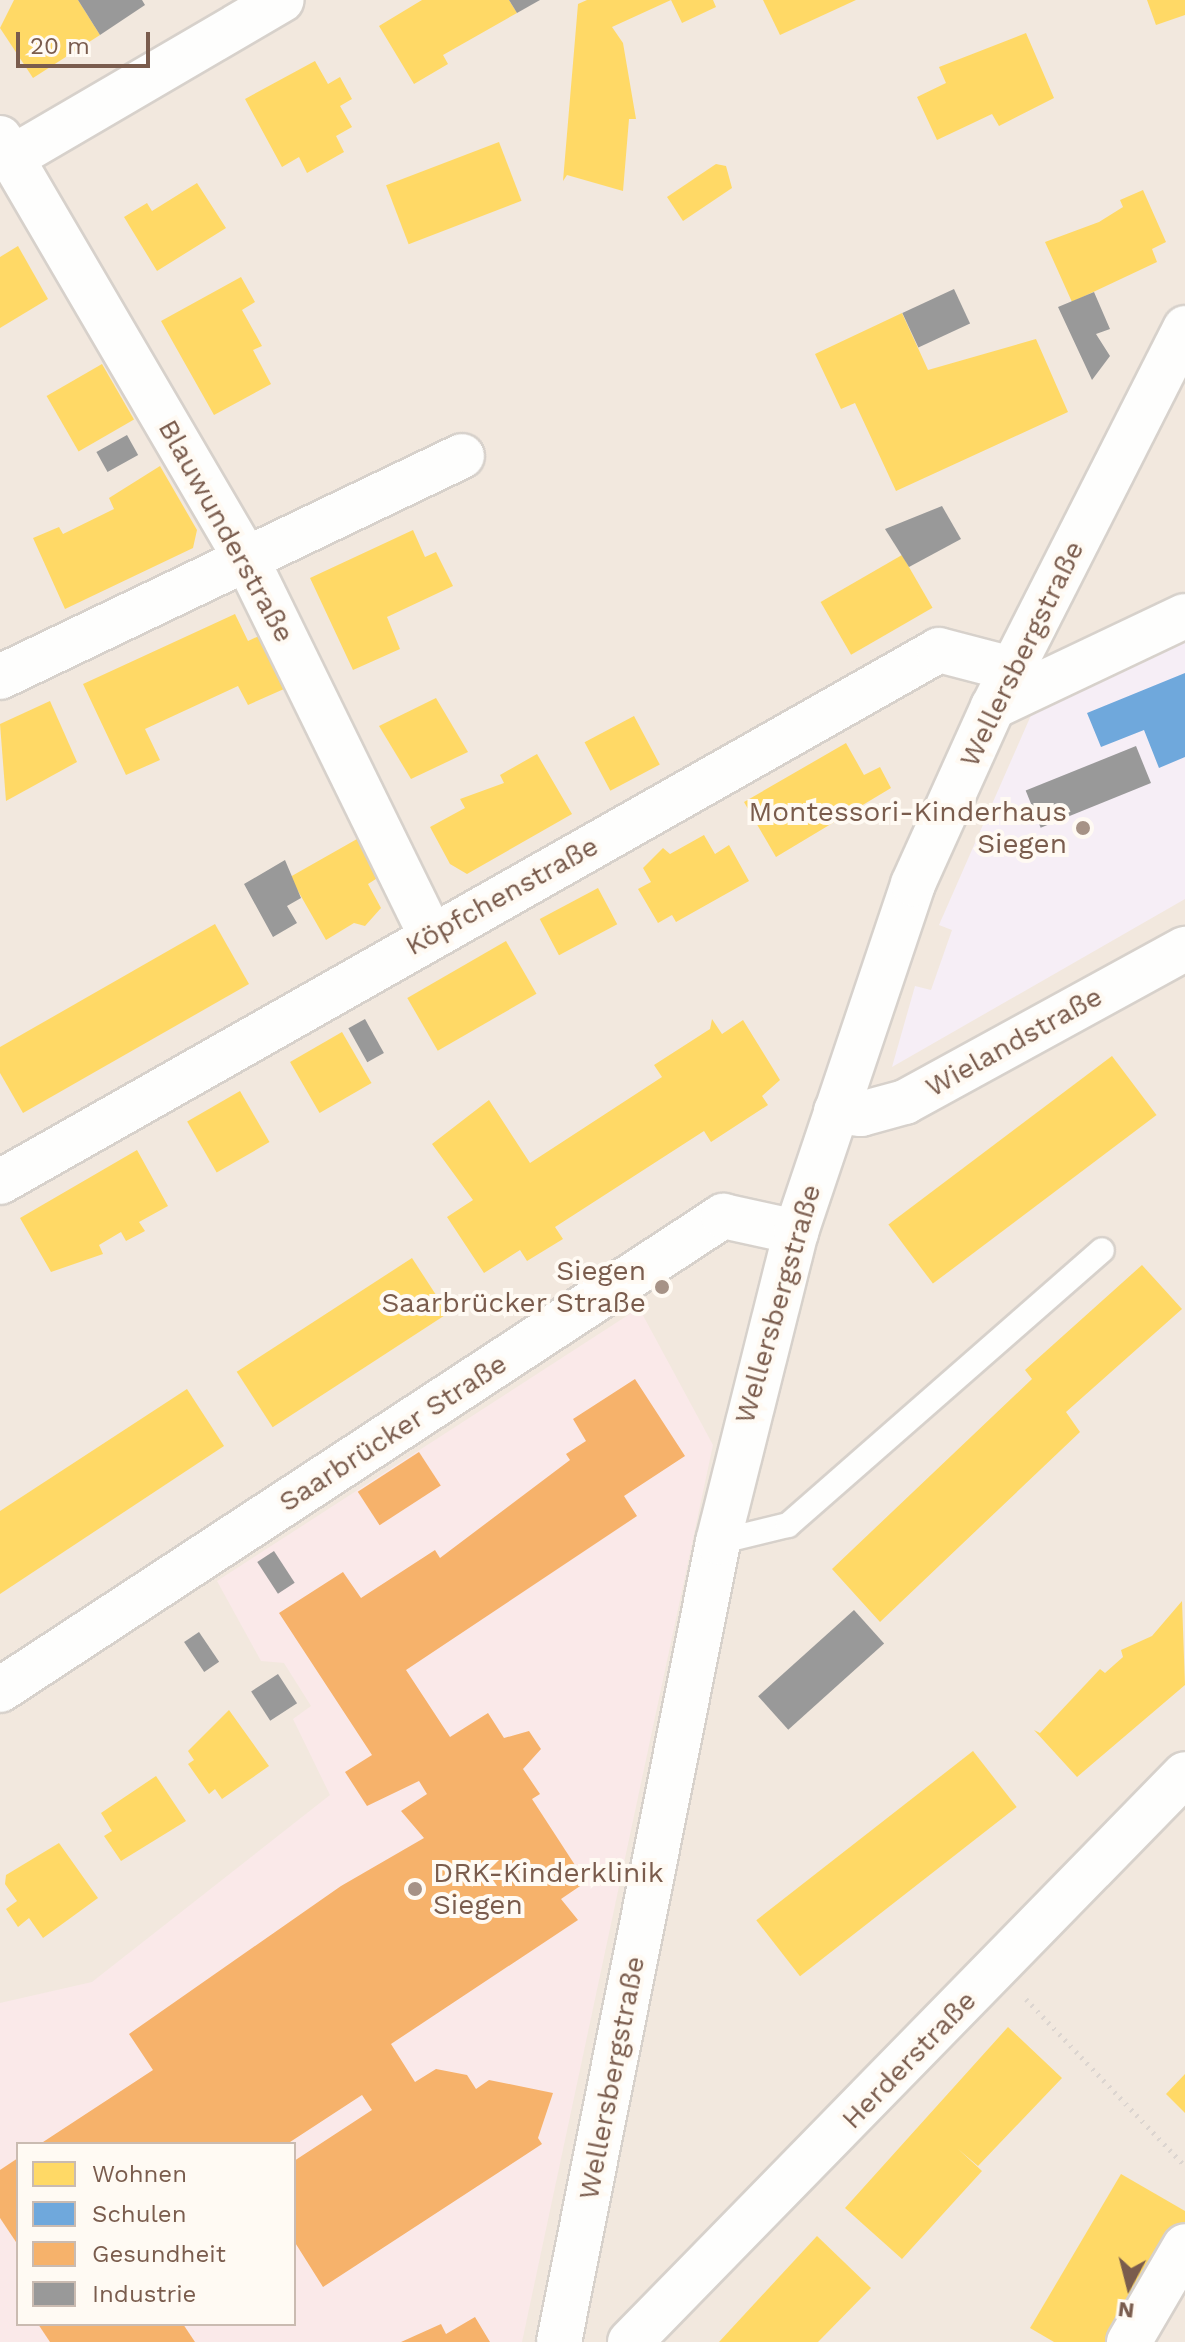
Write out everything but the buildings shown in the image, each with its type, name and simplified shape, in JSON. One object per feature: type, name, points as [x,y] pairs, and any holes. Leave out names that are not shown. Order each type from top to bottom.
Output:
[{"type":"street","points":[[4,153],[282,0]]},
{"type":"street","name":"Blauwunderstraße","points":[[4,153],[248,562],[431,936]]},
{"type":"street","name":"Wellersbergstraße","points":[[559,2342],[718,1542],[796,1232],[913,884],[1003,688],[1185,328]]},
{"type":"street","points":[[0,677],[248,562],[462,456]]},
{"type":"street","points":[[1003,688],[1185,616]]},
{"type":"street","name":"Köpfchenstraße","points":[[0,1182],[939,650],[1003,688]]},
{"type":"street","name":"Wielandstraße","points":[[836,1111],[861,1114],[905,1102],[1185,949]]},
{"type":"street","name":"Saarbrücker Straße","points":[[0,1690],[723,1216],[796,1232]]},
{"type":"street","name":"Herderstraße","points":[[630,2342],[1185,1774]]},
{"type":"street","points":[[1129,2342],[1185,2246]]},
{"type":"lane","points":[[718,1542],[788,1525],[1102,1250]]},
{"type":"path","points":[[996,1968],[1185,2166]]},
{"type":"shaded area","points":[[0,0],[1185,0],[1185,2342],[0,2342]]},
{"type":"shaded area","name":"Montessori-Kinderhaus Siegen","points":[[1185,641],[1185,899],[892,1067],[915,986],[931,990],[952,930],[939,925],[1032,713]]},
{"type":"shaded area","name":"DRK-Kinderklinik Siegen","points":[[639,1308],[713,1445],[522,2342],[0,2342],[0,2003],[92,1982],[330,1795],[293,1719],[311,1706],[284,1663],[261,1661],[217,1581]]},
{"type":"place","name":"Montessori-Kinderhaus Siegen","points":[[1083,828]]},
{"type":"place","name":"Siegen Saarbrücker Straße","points":[[662,1287]]},
{"type":"place","name":"DRK-Kinderklinik Siegen","points":[[415,1889]]}]
